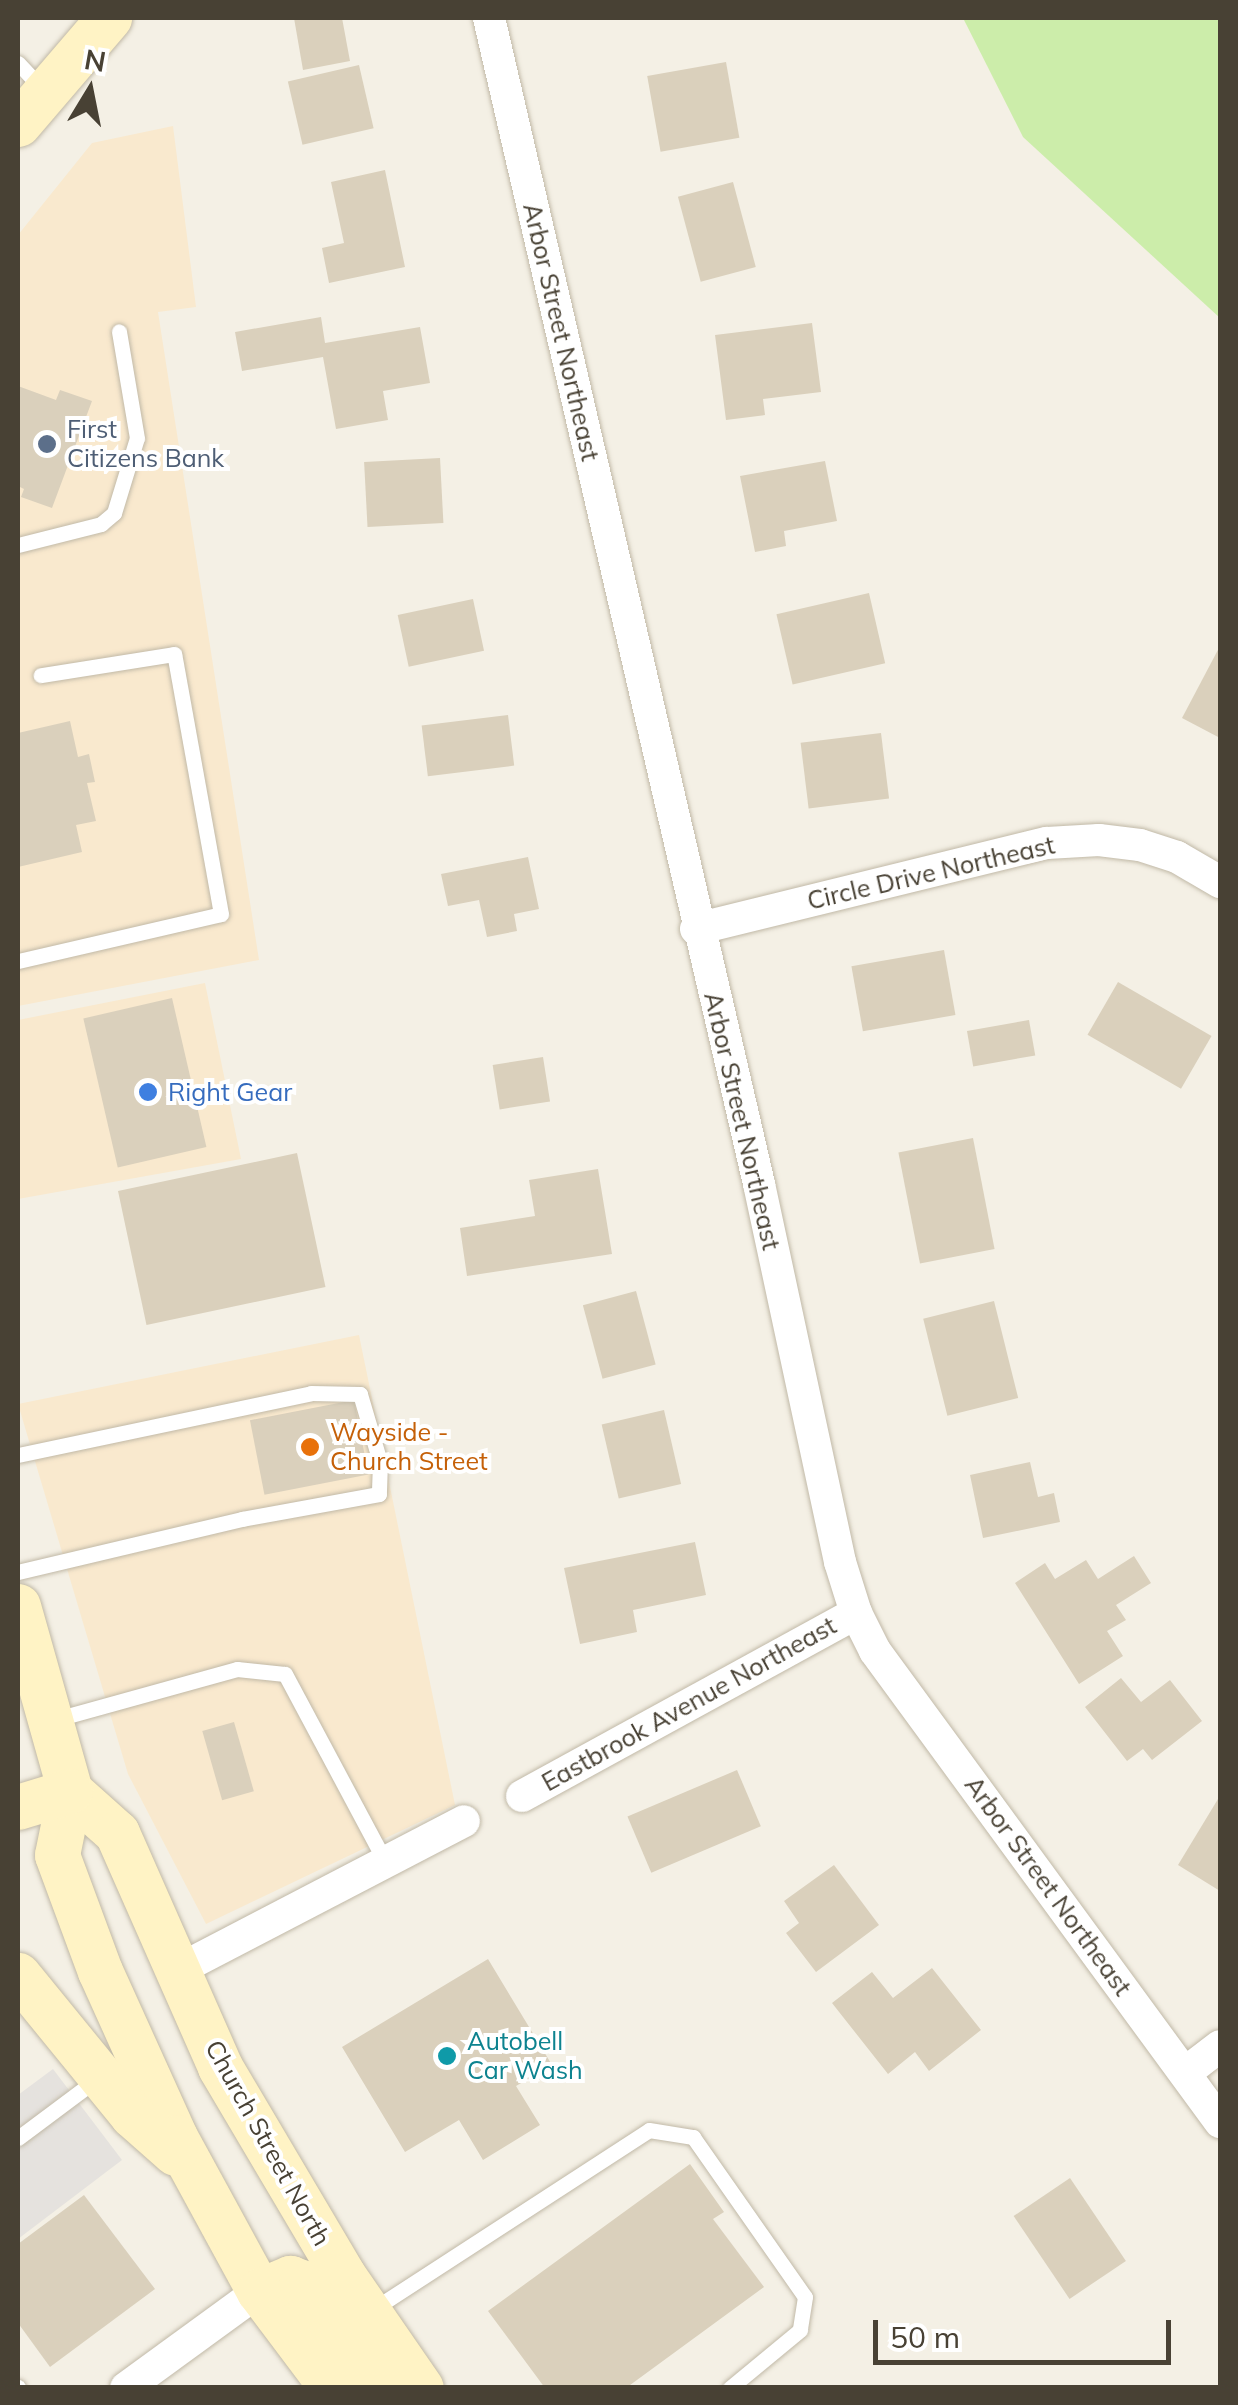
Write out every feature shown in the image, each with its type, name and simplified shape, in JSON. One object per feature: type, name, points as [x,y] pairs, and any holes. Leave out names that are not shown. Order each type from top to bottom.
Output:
[{"type":"main road","points":[[26,93],[88,29]]},
{"type":"main road","points":[[18,1606],[70,1792],[57,1856],[100,1971],[192,2167],[259,2291],[332,2388]]},
{"type":"main road","points":[[18,1807],[70,1792]]},
{"type":"main road","name":"Church Street North","points":[[70,1792],[116,1833],[180,1968],[220,2066],[276,2169],[421,2388]]},
{"type":"main road","points":[[18,1975],[132,2115],[192,2167]]},
{"type":"main road","points":[[259,2291],[290,2278],[301,2282],[382,2388]]},
{"type":"street","name":"Arbor Street Northeast","points":[[489,18],[696,929],[758,1184],[840,1562],[856,1613],[875,1651],[1220,2122]]},
{"type":"street","name":"Circle Drive Northeast","points":[[696,929],[1047,843],[1098,840],[1140,845],[1177,857],[1220,882]]},
{"type":"street","name":"Eastbrook Avenue Northeast","points":[[522,1796],[856,1613]]},
{"type":"street","points":[[180,1968],[464,1821]]},
{"type":"street","points":[[1185,2073],[1220,2046]]},
{"type":"street","points":[[126,2388],[259,2291]]},
{"type":"lane","points":[[18,545],[101,524],[114,513],[137,438],[119,332]]},
{"type":"lane","points":[[18,961],[220,914],[174,654],[41,675]]},
{"type":"lane","points":[[18,1455],[311,1392],[360,1394],[380,1462],[379,1494],[242,1519],[18,1572]]},
{"type":"lane","points":[[50,1721],[237,1669],[284,1674],[385,1861]]},
{"type":"lane","points":[[18,2138],[100,2076]]},
{"type":"lane","points":[[369,2312],[648,2130],[694,2136],[805,2297],[800,2330],[730,2388]]},
{"type":"shaded area","points":[[173,126],[196,307],[158,312],[259,960],[18,1006],[18,235],[92,143]]},
{"type":"shaded area","points":[[205,983],[241,1159],[18,1199],[18,1020]]},
{"type":"shaded area","points":[[359,1335],[455,1805],[206,1924],[128,1774],[18,1404]]},
{"type":"shaded area","points":[[53,2069],[122,2160],[18,2239],[18,2095]]},
{"type":"green space","points":[[963,18],[1220,18],[1220,318],[1023,137]]},
{"type":"building","points":[[294,18],[342,18],[350,61],[303,70]]},
{"type":"building","points":[[726,62],[739,138],[661,152],[647,76]]},
{"type":"building","points":[[359,65],[374,128],[302,145],[288,81]]},
{"type":"building","points":[[385,170],[405,267],[329,283],[322,248],[344,243],[331,182]]},
{"type":"building","points":[[733,182],[756,267],[701,282],[678,197]]},
{"type":"building","points":[[321,317],[325,343],[420,327],[430,383],[383,391],[388,420],[336,429],[323,357],[242,371],[235,332]]},
{"type":"building","points":[[812,323],[821,392],[763,399],[765,415],[726,420],[715,335]]},
{"type":"building","name":"First Citizens Bank","points":[[18,386],[56,400],[60,390],[92,401],[52,508],[21,497],[24,489],[18,486]]},
{"type":"building","points":[[440,458],[443,523],[368,527],[364,462]]},
{"type":"building","points":[[825,461],[837,521],[784,531],[786,546],[755,552],[740,476]]},
{"type":"building","points":[[869,593],[885,663],[793,685],[776,614]]},
{"type":"building","points":[[473,599],[484,651],[409,667],[398,615]]},
{"type":"building","points":[[1220,646],[1220,738],[1182,718]]},
{"type":"building","points":[[508,715],[514,766],[428,776],[422,726]]},
{"type":"building","points":[[70,721],[78,757],[89,754],[95,782],[87,783],[96,821],[76,825],[82,852],[18,867],[18,733]]},
{"type":"building","points":[[881,733],[889,799],[809,808],[801,743]]},
{"type":"building","points":[[528,857],[539,909],[514,914],[517,931],[487,937],[479,900],[448,906],[441,874]]},
{"type":"building","points":[[944,950],[955,1015],[863,1031],[851,966]]},
{"type":"building","points":[[1118,982],[1212,1036],[1181,1089],[1088,1035]]},
{"type":"building","points":[[172,998],[206,1147],[118,1168],[83,1018]]},
{"type":"building","points":[[1029,1020],[1035,1055],[973,1066],[967,1031]]},
{"type":"building","points":[[543,1057],[550,1101],[500,1109],[493,1065]]},
{"type":"building","points":[[973,1138],[995,1249],[920,1263],[898,1153]]},
{"type":"building","points":[[297,1153],[325,1287],[146,1325],[118,1191]]},
{"type":"building","points":[[598,1169],[612,1254],[467,1276],[460,1228],[535,1216],[529,1180]]},
{"type":"building","points":[[636,1291],[656,1364],[603,1379],[583,1305]]},
{"type":"building","points":[[994,1301],[1018,1398],[947,1416],[923,1319]]},
{"type":"building","name":"Wayside - Church Street","points":[[354,1400],[369,1475],[264,1495],[250,1420]]},
{"type":"building","points":[[664,1410],[681,1484],[619,1498],[602,1424]]},
{"type":"building","points":[[1030,1462],[1038,1497],[1054,1493],[1060,1522],[983,1538],[970,1475]]},
{"type":"building","points":[[695,1542],[706,1595],[633,1610],[637,1632],[580,1644],[564,1568]]},
{"type":"building","points":[[1134,1556],[1151,1583],[1116,1605],[1126,1620],[1107,1631],[1123,1656],[1079,1684],[1015,1583],[1045,1563],[1055,1579],[1086,1560],[1098,1579]]},
{"type":"building","points":[[1121,1678],[1141,1702],[1170,1680],[1202,1721],[1152,1760],[1143,1749],[1127,1761],[1085,1707]]},
{"type":"building","points":[[234,1722],[254,1791],[222,1800],[202,1731]]},
{"type":"building","points":[[737,1770],[761,1826],[651,1873],[627,1816]]},
{"type":"building","points":[[1220,1801],[1220,1891],[1178,1865]]},
{"type":"building","points":[[834,1865],[879,1925],[816,1972],[786,1933],[799,1923],[784,1901]]},
{"type":"building","name":"Autobell Car Wash","points":[[488,1959],[552,2065],[516,2086],[540,2125],[483,2160],[459,2120],[405,2152],[342,2047]]},
{"type":"building","points":[[932,1968],[981,2030],[929,2071],[915,2052],[888,2074],[832,2003],[872,1972],[893,1998]]},
{"type":"building","points":[[690,2164],[724,2212],[713,2219],[764,2287],[626,2388],[545,2388],[488,2311]]},
{"type":"building","points":[[1070,2178],[1126,2261],[1070,2299],[1014,2216]]},
{"type":"building","points":[[84,2195],[155,2289],[50,2367],[18,2323],[18,2244]]},
{"type":"place","name":"First Citizens Bank","points":[[47,444]]},
{"type":"place","name":"Right Gear","points":[[148,1092]]},
{"type":"place","name":"Wayside - Church Street","points":[[310,1447]]},
{"type":"place","name":"Autobell Car Wash","points":[[447,2056]]}]
